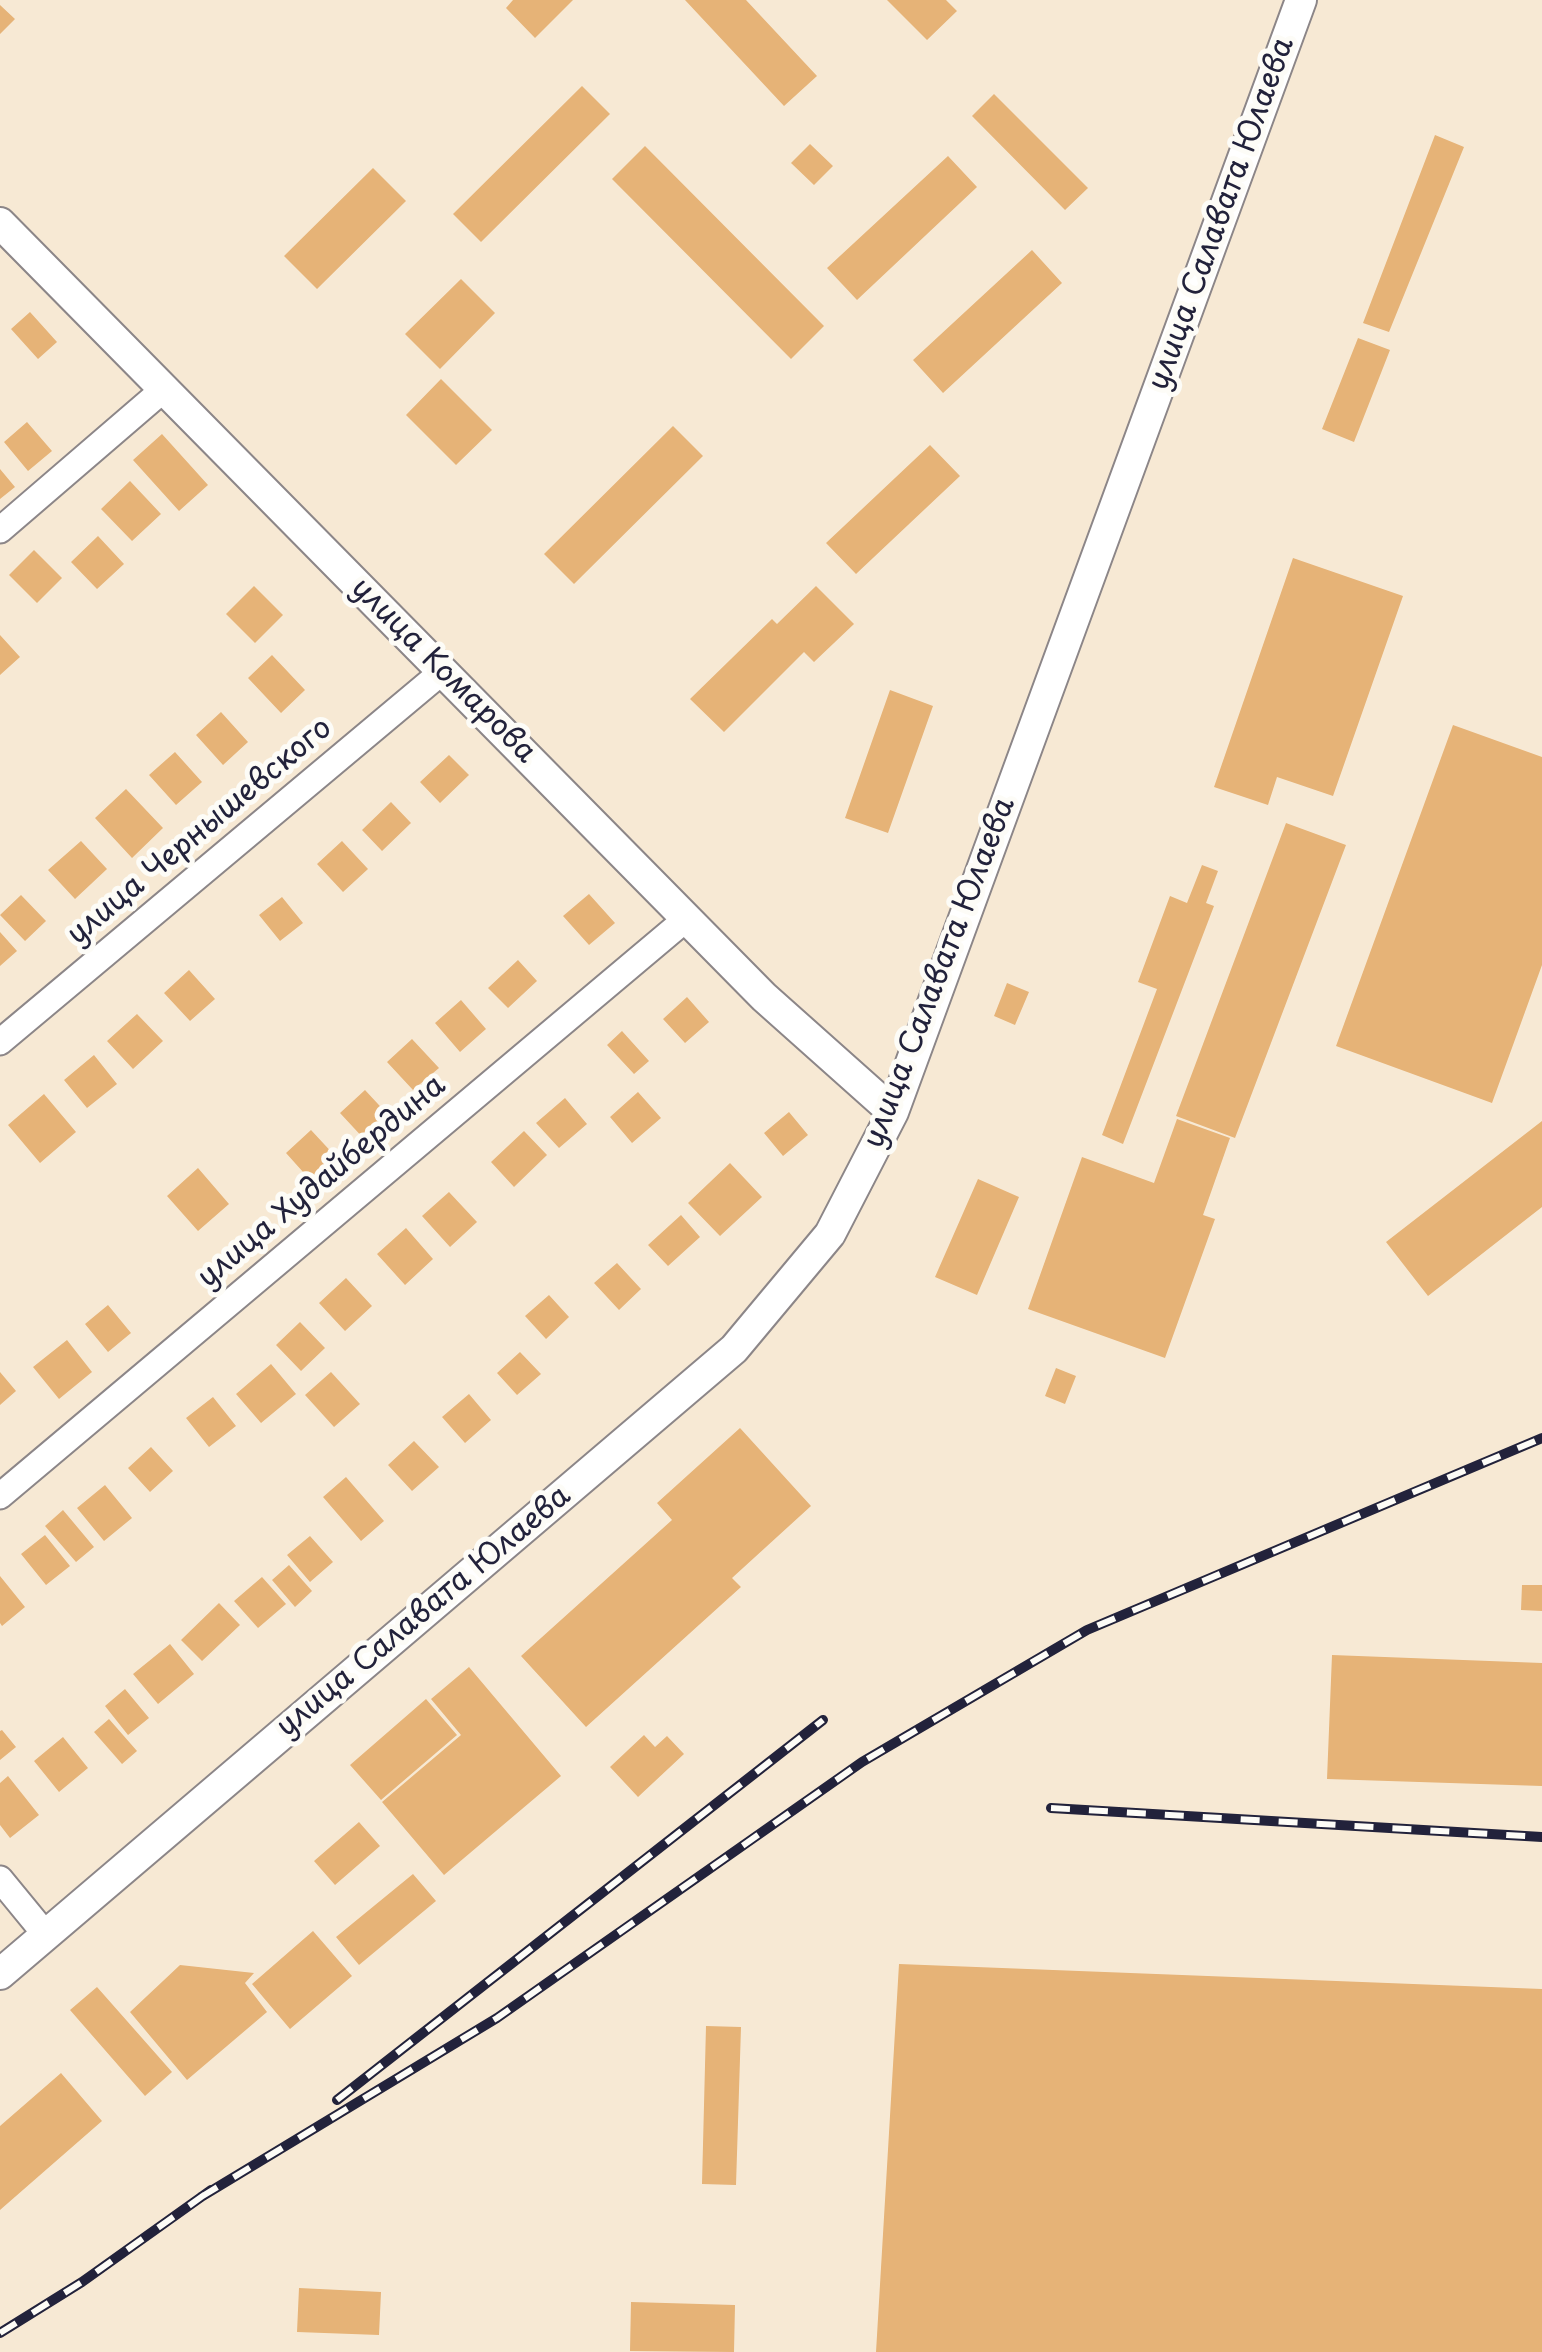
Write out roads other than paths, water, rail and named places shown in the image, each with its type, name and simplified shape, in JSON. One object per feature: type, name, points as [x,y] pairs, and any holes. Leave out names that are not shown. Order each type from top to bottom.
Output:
[{"type":"street","name":"улица Салавата Юлаева","points":[[0,1974],[734,1348],[830,1234],[893,1112],[1301,0]]},
{"type":"street","name":"улица Комарова","points":[[0,223],[764,997],[893,1112]]},
{"type":"street","points":[[0,530],[164,389]]},
{"type":"street","name":"улица Чернышевского","points":[[0,1042],[443,672]]},
{"type":"street","name":"улица Худайбердина","points":[[0,1496],[686,918]]},
{"type":"street","points":[[0,1879],[46,1935]]},
{"type":"railway","points":[[201,2197],[497,2018],[862,1762],[1087,1630],[1542,1438]]},
{"type":"railway","points":[[337,2100],[823,1720]]},
{"type":"railway","points":[[1051,1808],[1542,1837]]},
{"type":"railway","points":[[0,2333],[82,2282],[211,2190]]}]
